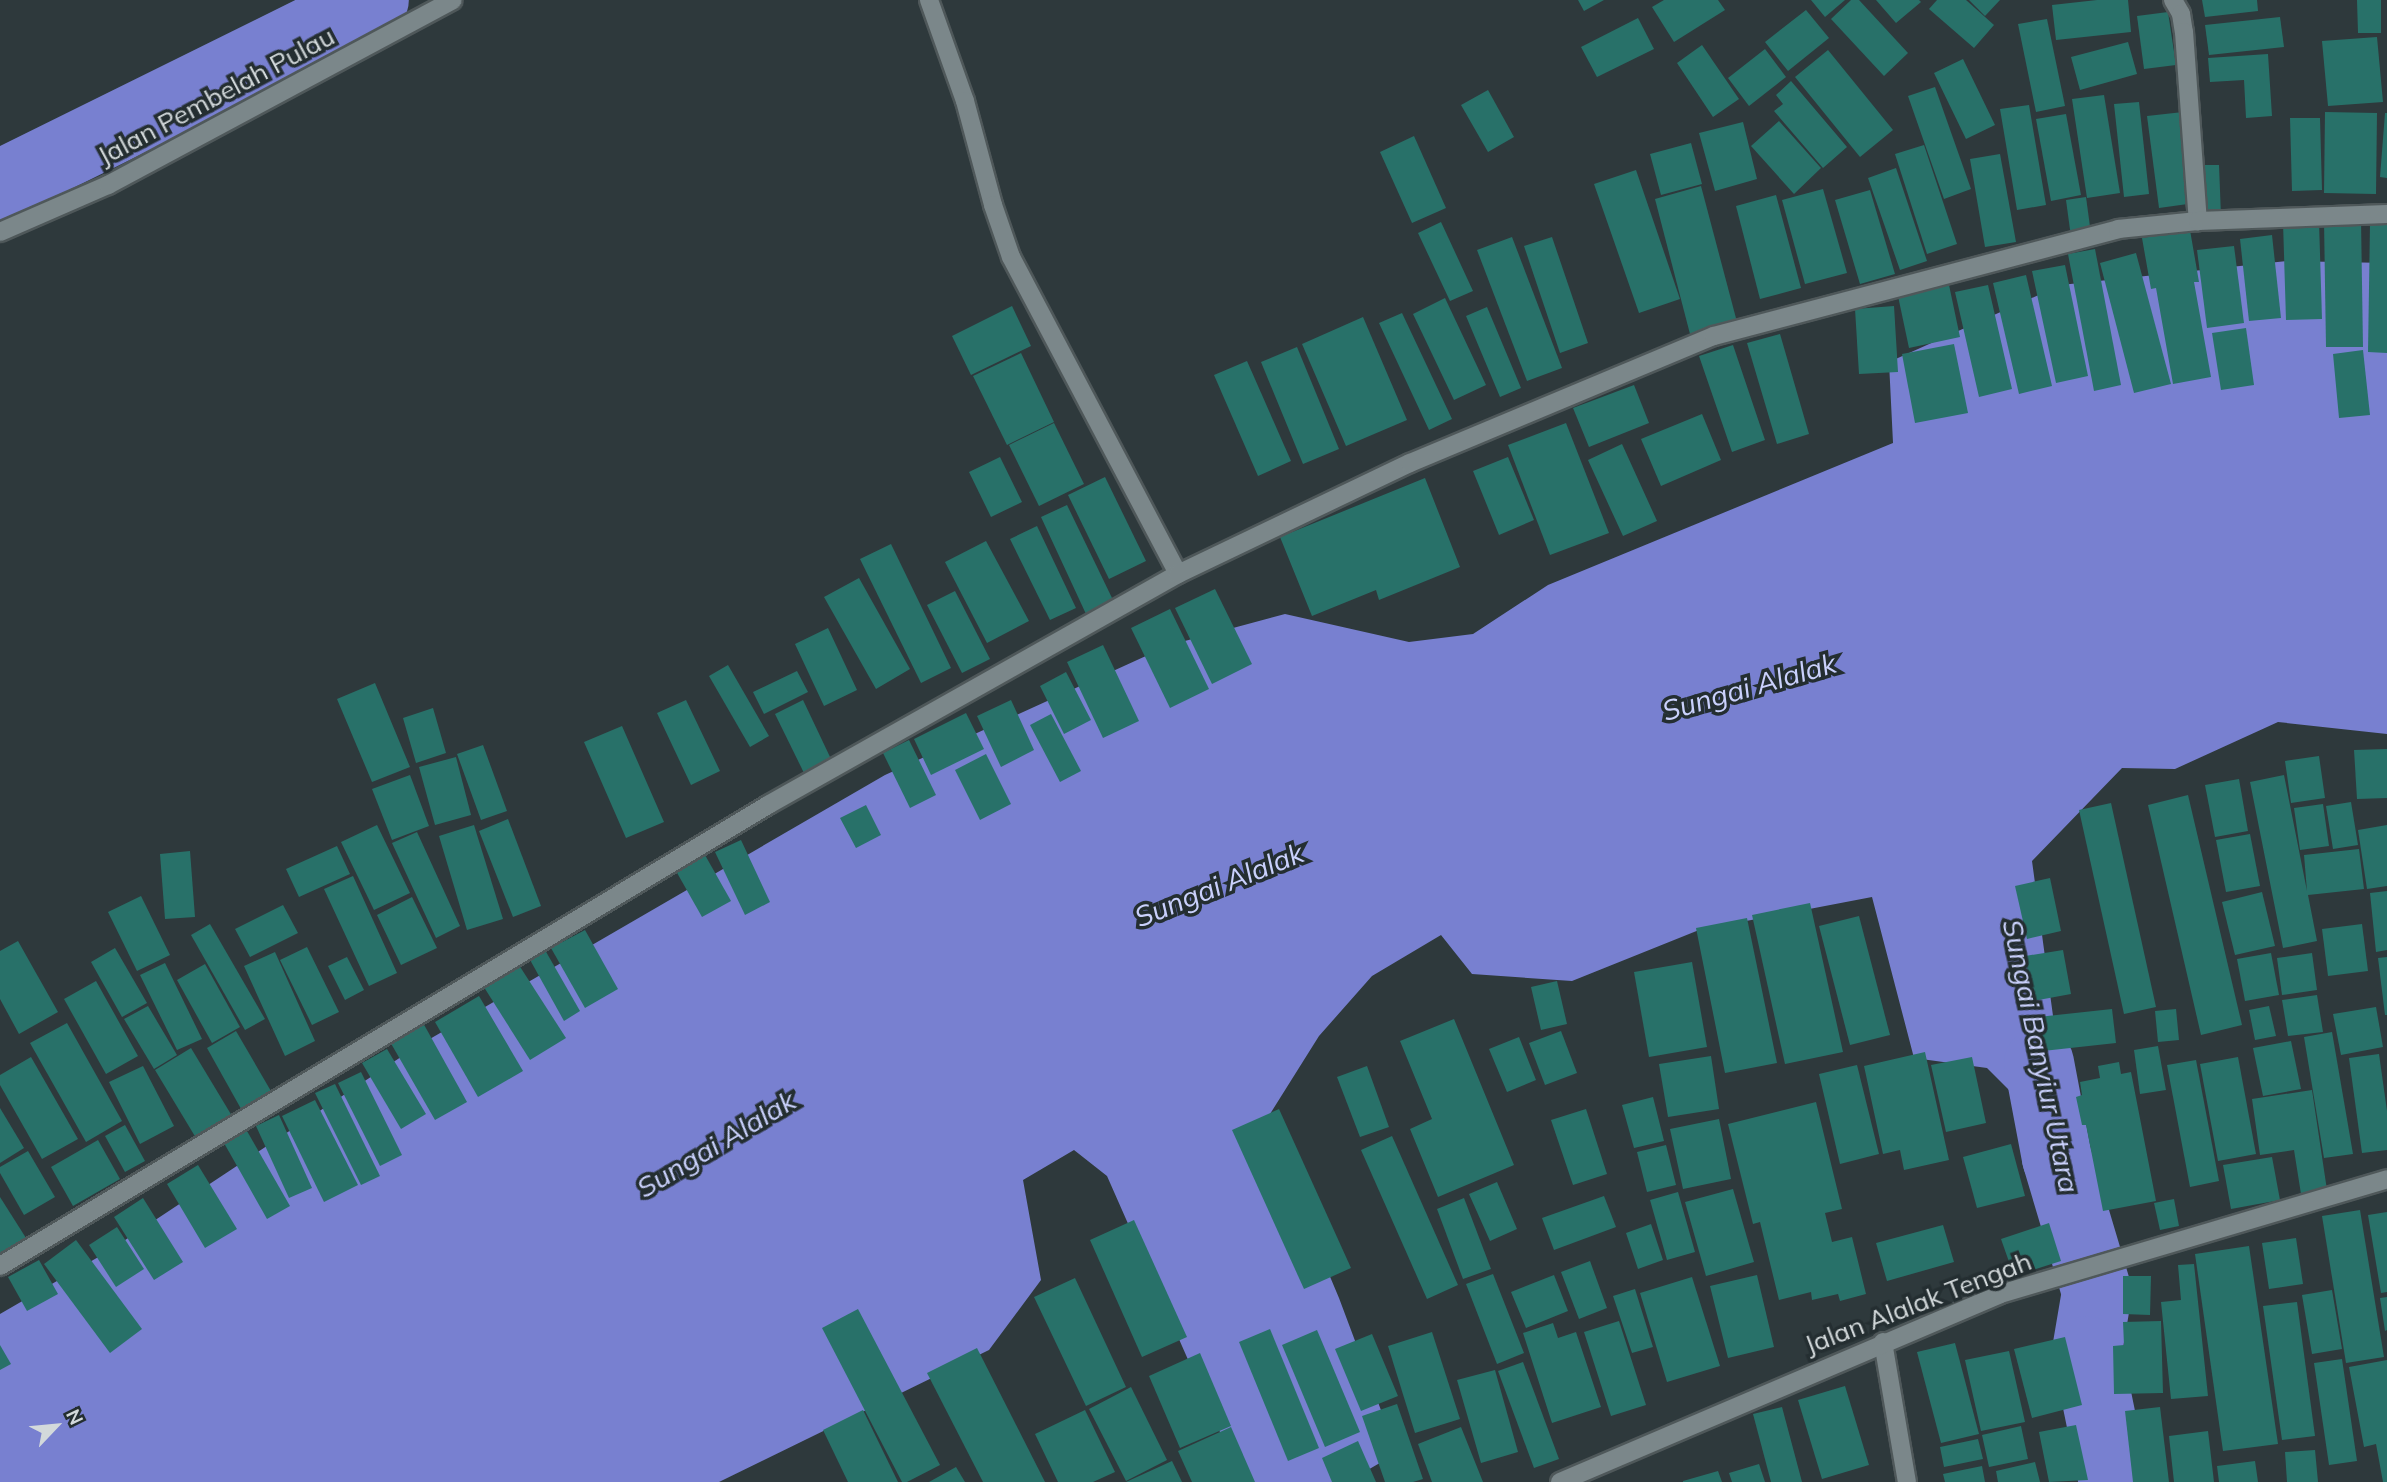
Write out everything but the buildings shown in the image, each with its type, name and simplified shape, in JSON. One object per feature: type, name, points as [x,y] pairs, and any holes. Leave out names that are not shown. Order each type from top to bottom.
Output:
[{"type":"street","name":"Jalan Pembelah Pulau","points":[[0,232],[119,179],[453,0]]},
{"type":"street","points":[[929,0],[965,101],[993,205],[1011,257],[1178,574]]},
{"type":"street","points":[[2173,0],[2181,14],[2184,32],[2198,220]]},
{"type":"street","points":[[0,1266],[768,805],[1178,574],[1409,463],[1714,336],[2118,229],[2198,220],[2387,214]]},
{"type":"street","name":"Jalan Alalak Tengah","points":[[1560,1482],[2000,1294],[2387,1179]]},
{"type":"street","points":[[1883,1342],[1907,1482]]},
{"type":"water","name":"Sungai Alalak","points":[[2287,261],[2387,263],[2387,734],[2278,722],[2175,769],[2122,768],[2032,861],[2062,1082],[2077,1147],[2057,1158],[2041,1152],[2025,1106],[1987,1068],[1914,1058],[1872,897],[1699,930],[1572,981],[1472,974],[1441,935],[1372,976],[1319,1036],[1265,1122],[1339,1298],[1397,1453],[1347,1482],[1242,1482],[1107,1176],[1074,1150],[1023,1180],[1041,1280],[989,1350],[719,1482],[0,1482],[0,1314],[107,1252],[416,1047],[885,775],[1170,645],[1285,614],[1409,642],[1473,634],[1548,585],[1893,443],[1889,362],[2061,285]]},
{"type":"waterway","points":[[0,185],[374,0]]},
{"type":"waterway","name":"Sungai Banyiur Utara","points":[[2039,1063],[2057,1158],[2097,1292],[2087,1351],[2114,1482]]}]
